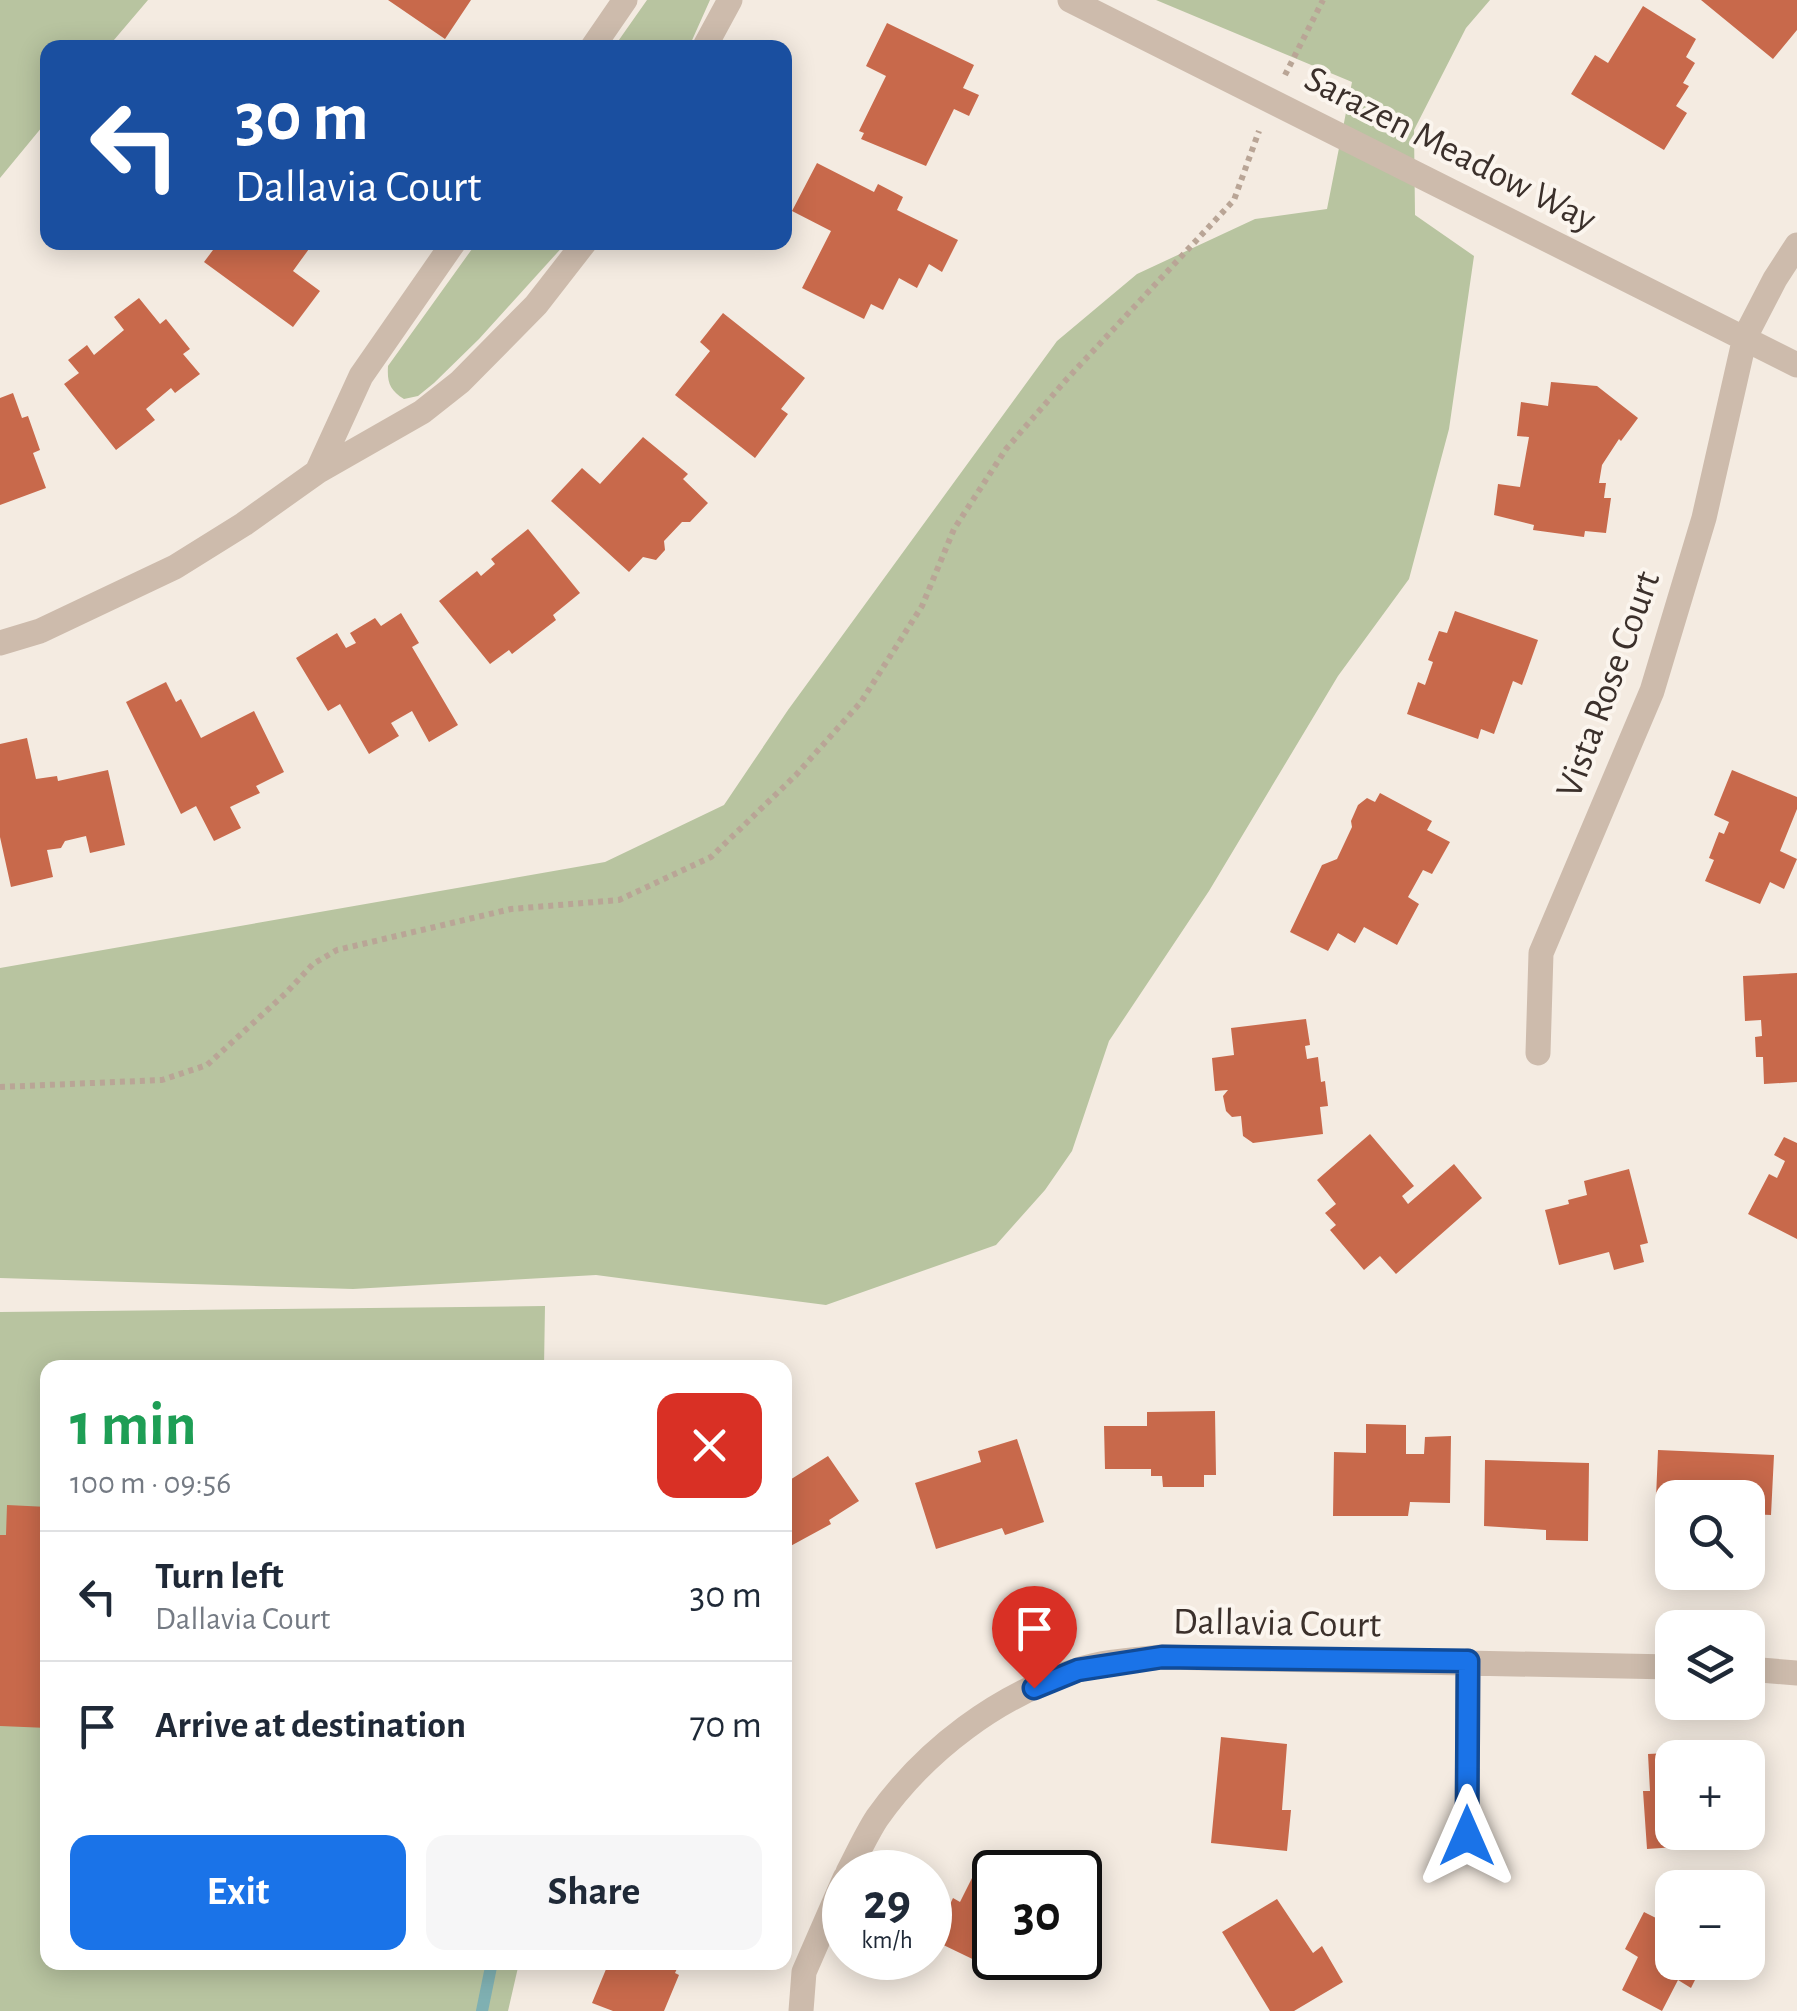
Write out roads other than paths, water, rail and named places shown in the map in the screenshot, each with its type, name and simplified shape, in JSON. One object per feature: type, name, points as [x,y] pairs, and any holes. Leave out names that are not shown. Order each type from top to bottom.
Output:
[{"type":"street","points":[[598,40],[625,0]]},
{"type":"street","points":[[708,40],[730,0]]},
{"type":"street","name":"Sarazen Meadow Way","points":[[1070,0],[1797,365]]},
{"type":"street","name":"Vista Rose Court","points":[[1538,1053],[1541,953],[1652,691],[1704,518],[1745,338],[1797,245]]},
{"type":"street","points":[[317,472],[361,376],[448,250]]},
{"type":"street","points":[[0,644],[40,630],[175,567],[317,472],[422,412],[460,382],[536,304],[579,250]]},
{"type":"street","name":"Dallavia Court","points":[[859,1850],[875,1821],[906,1781],[952,1738],[1000,1704],[1078,1670],[1162,1657],[1655,1666]]},
{"type":"street","points":[[1467,1836],[1468,1661]]},
{"type":"street","points":[[1765,1670],[1797,1673]]},
{"type":"street","name":"Dallavia Court","points":[[801,2011],[804,1972],[822,1930]]},
{"type":"waterway","points":[[482,2011],[490,1970]]}]
